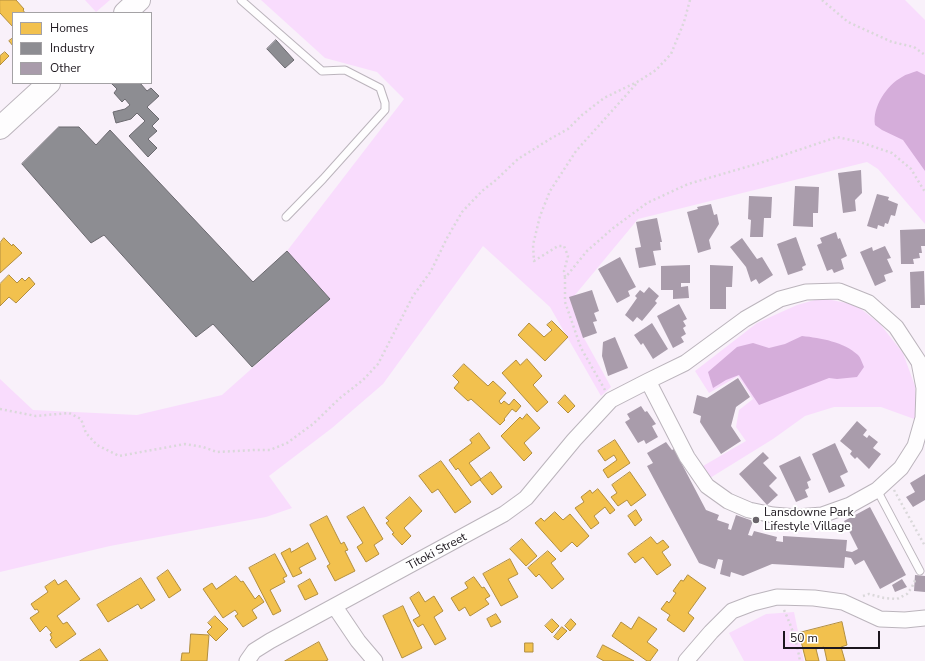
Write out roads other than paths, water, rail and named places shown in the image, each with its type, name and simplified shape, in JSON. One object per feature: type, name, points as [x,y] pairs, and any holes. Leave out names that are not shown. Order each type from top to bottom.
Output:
[{"type":"highway","points":[[126,12],[139,0]]},
{"type":"highway","points":[[0,128],[48,84]]},
{"type":"street","points":[[840,291],[869,303],[896,327],[919,362],[924,387],[920,448],[901,468],[877,490],[850,505],[822,515],[797,517],[773,515],[749,510],[728,501],[707,486],[687,457],[648,381],[685,363],[745,319],[780,300],[806,292],[840,291]]},
{"type":"street","name":"Titoki Street","points":[[247,661],[254,651],[270,641],[470,534],[504,514],[526,498],[606,405],[648,381]]},
{"type":"street","points":[[686,661],[710,632],[732,611],[753,603],[777,597],[814,598],[843,602],[880,619],[905,620],[925,618]]},
{"type":"street","points":[[335,607],[358,641],[375,661]]},
{"type":"lane","points":[[241,0],[322,71],[345,70],[380,88],[385,103],[385,110],[323,179],[286,217]]},
{"type":"lane","points":[[877,490],[920,571]]},
{"type":"place","name":"Lansdowne Park Lifestyle Village","points":[[756,520]]}]
